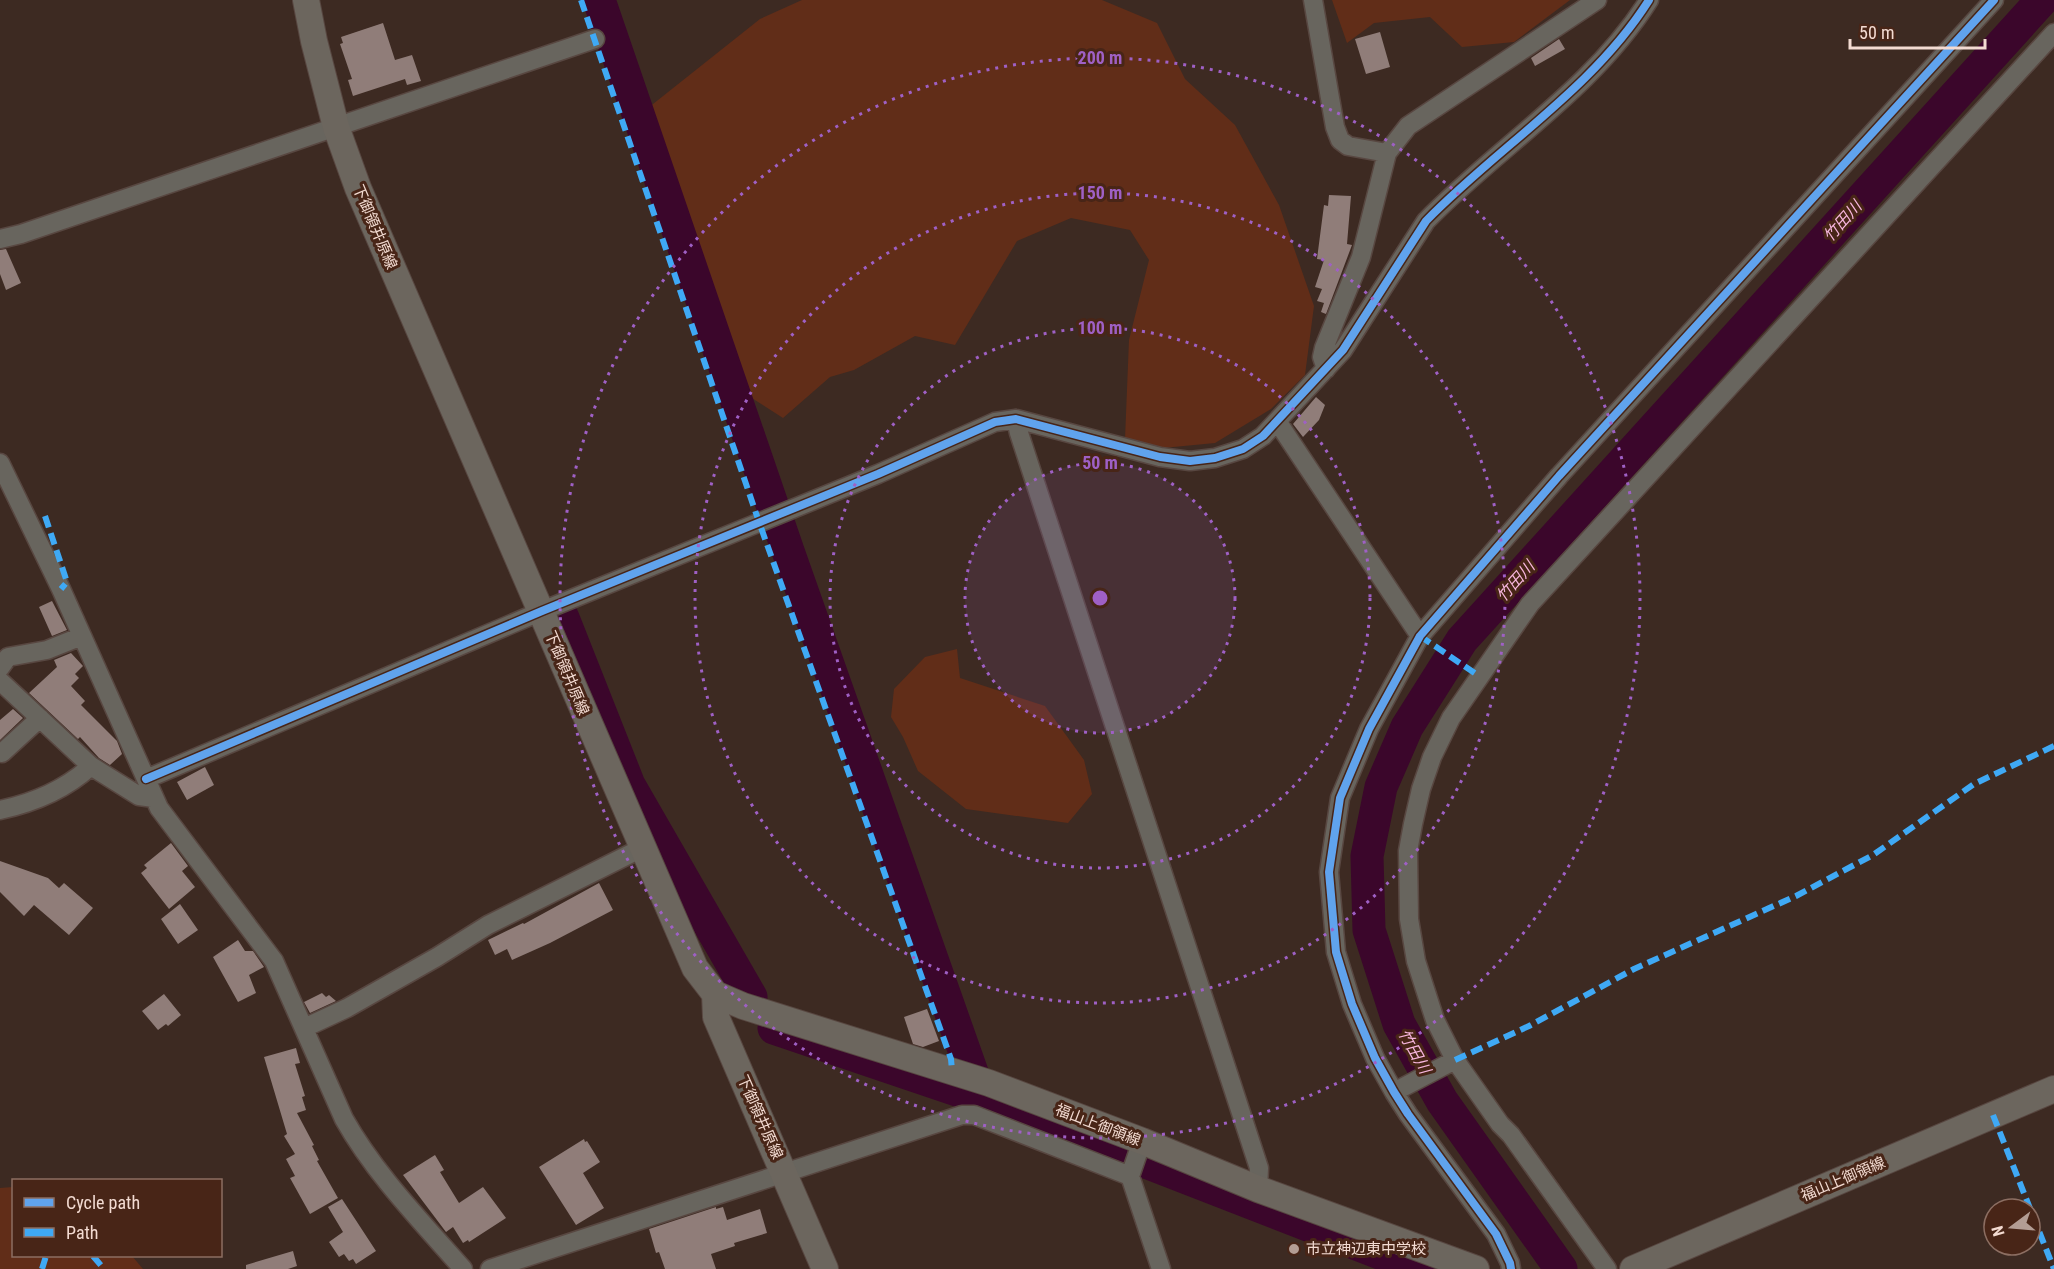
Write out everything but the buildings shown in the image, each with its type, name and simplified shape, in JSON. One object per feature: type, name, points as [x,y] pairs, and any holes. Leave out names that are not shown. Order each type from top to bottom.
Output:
[{"type":"main road","name":"下御領井原線","points":[[306,0],[336,127],[358,188],[695,968],[715,994],[716,1017],[825,1269]]},
{"type":"main road","name":"福山上御領線","points":[[715,994],[742,1006],[981,1080],[1141,1145],[1476,1269]]},
{"type":"main road","name":"福山上御領線","points":[[1633,1269],[2054,1089]]},
{"type":"street","points":[[1313,0],[1335,127],[1340,140],[1348,146],[1387,153]]},
{"type":"street","points":[[1326,369],[1322,357],[1324,348],[1362,257],[1387,153],[1408,126],[1597,0]]},
{"type":"street","points":[[146,779],[542,611],[878,474],[995,422],[1016,418],[1160,458],[1190,461],[1215,458],[1243,449],[1263,436],[1343,350],[1426,221],[1598,65],[1640,15],[1649,0]]},
{"type":"street","points":[[1511,1269],[1496,1234],[1408,1114],[1397,1091],[1375,1058],[1352,1004],[1336,952],[1329,872],[1340,798],[1369,729],[1420,636],[1559,476],[1994,0]]},
{"type":"street","points":[[1607,1269],[1512,1135],[1500,1124],[1453,1061],[1435,1020],[1416,961],[1409,919],[1407,879],[1408,851],[1421,789],[1432,757],[1451,718],[1530,604],[2054,33]]},
{"type":"street","points":[[0,239],[595,39]]},
{"type":"street","points":[[1016,418],[1018,434],[1259,1168],[1258,1189]]},
{"type":"street","points":[[1277,421],[1420,636]]},
{"type":"street","points":[[0,463],[82,636],[154,798],[168,822],[274,962],[344,1119],[356,1140],[396,1192],[463,1269]]},
{"type":"street","points":[[0,668],[8,657],[47,650],[82,636]]},
{"type":"street","points":[[0,681],[87,762],[139,796],[154,798]]},
{"type":"street","points":[[2,753],[40,718]]},
{"type":"street","points":[[14,796],[40,788],[77,765],[87,762]]},
{"type":"street","points":[[0,810],[29,803],[51,793],[87,762]]},
{"type":"street","points":[[304,1028],[347,1008],[437,957],[488,924],[642,848]]},
{"type":"street","points":[[1397,1091],[1453,1061]]},
{"type":"street","points":[[490,1269],[962,1114],[974,1115],[1130,1174]]},
{"type":"street","points":[[1141,1145],[1130,1174],[1161,1269]]},
{"type":"shaded area","points":[[802,0],[1102,0],[1157,23],[1185,79],[1235,125],[1279,205],[1314,306],[1305,375],[1271,409],[1215,443],[1163,448],[1125,439],[1129,340],[1149,260],[1130,230],[1071,218],[1017,241],[955,345],[915,336],[854,370],[830,377],[783,418],[747,395],[648,108],[760,19]]},
{"type":"shaded area","points":[[1332,0],[1570,0],[1514,42],[1462,47],[1430,17],[1374,23],[1347,43]]},
{"type":"shaded area","points":[[957,649],[960,678],[1045,706],[1084,760],[1092,794],[1068,823],[966,809],[918,771],[891,717],[894,689],[925,657]]},
{"type":"shaded area","points":[[12,1187],[12,1257],[133,1257],[143,1269],[0,1269],[0,1188]]},
{"type":"waterway","points":[[599,0],[788,551],[981,1098]]},
{"type":"waterway","name":"竹田川","points":[[1561,1269],[1442,1101],[1399,1024],[1369,930],[1367,856],[1381,787],[1407,727],[1462,640],[2042,0]]},
{"type":"waterway","points":[[563,618],[629,785],[751,997]]},
{"type":"waterway","points":[[774,1028],[981,1098],[1421,1269]]},
{"type":"marked path","points":[[581,0],[759,522],[951,1059],[952,1070]]},
{"type":"marked path","points":[[45,516],[67,582],[61,589]]},
{"type":"marked path","points":[[1420,636],[1479,676]]},
{"type":"marked path","points":[[1455,1060],[1529,1026],[1634,969],[1796,896],[1873,855],[1974,784],[2054,746]]},
{"type":"marked path","points":[[1993,1115],[2054,1269]]},
{"type":"marked path","points":[[42,1269],[46,1257]]},
{"type":"marked path","points":[[94,1257],[104,1269]]},
{"type":"cycle path","points":[[146,779],[542,611],[878,474],[995,422],[1016,419],[1160,457],[1190,461],[1215,458],[1243,449],[1263,436],[1343,350],[1426,221],[1573,90],[1601,62],[1649,0]]},
{"type":"cycle path","points":[[1511,1269],[1496,1234],[1394,1092],[1375,1058],[1352,1004],[1336,952],[1329,872],[1340,798],[1369,729],[1420,636],[1559,476],[1994,0]]},
{"type":"place","name":"市立神辺東中学校","points":[[1294,1249]]}]
